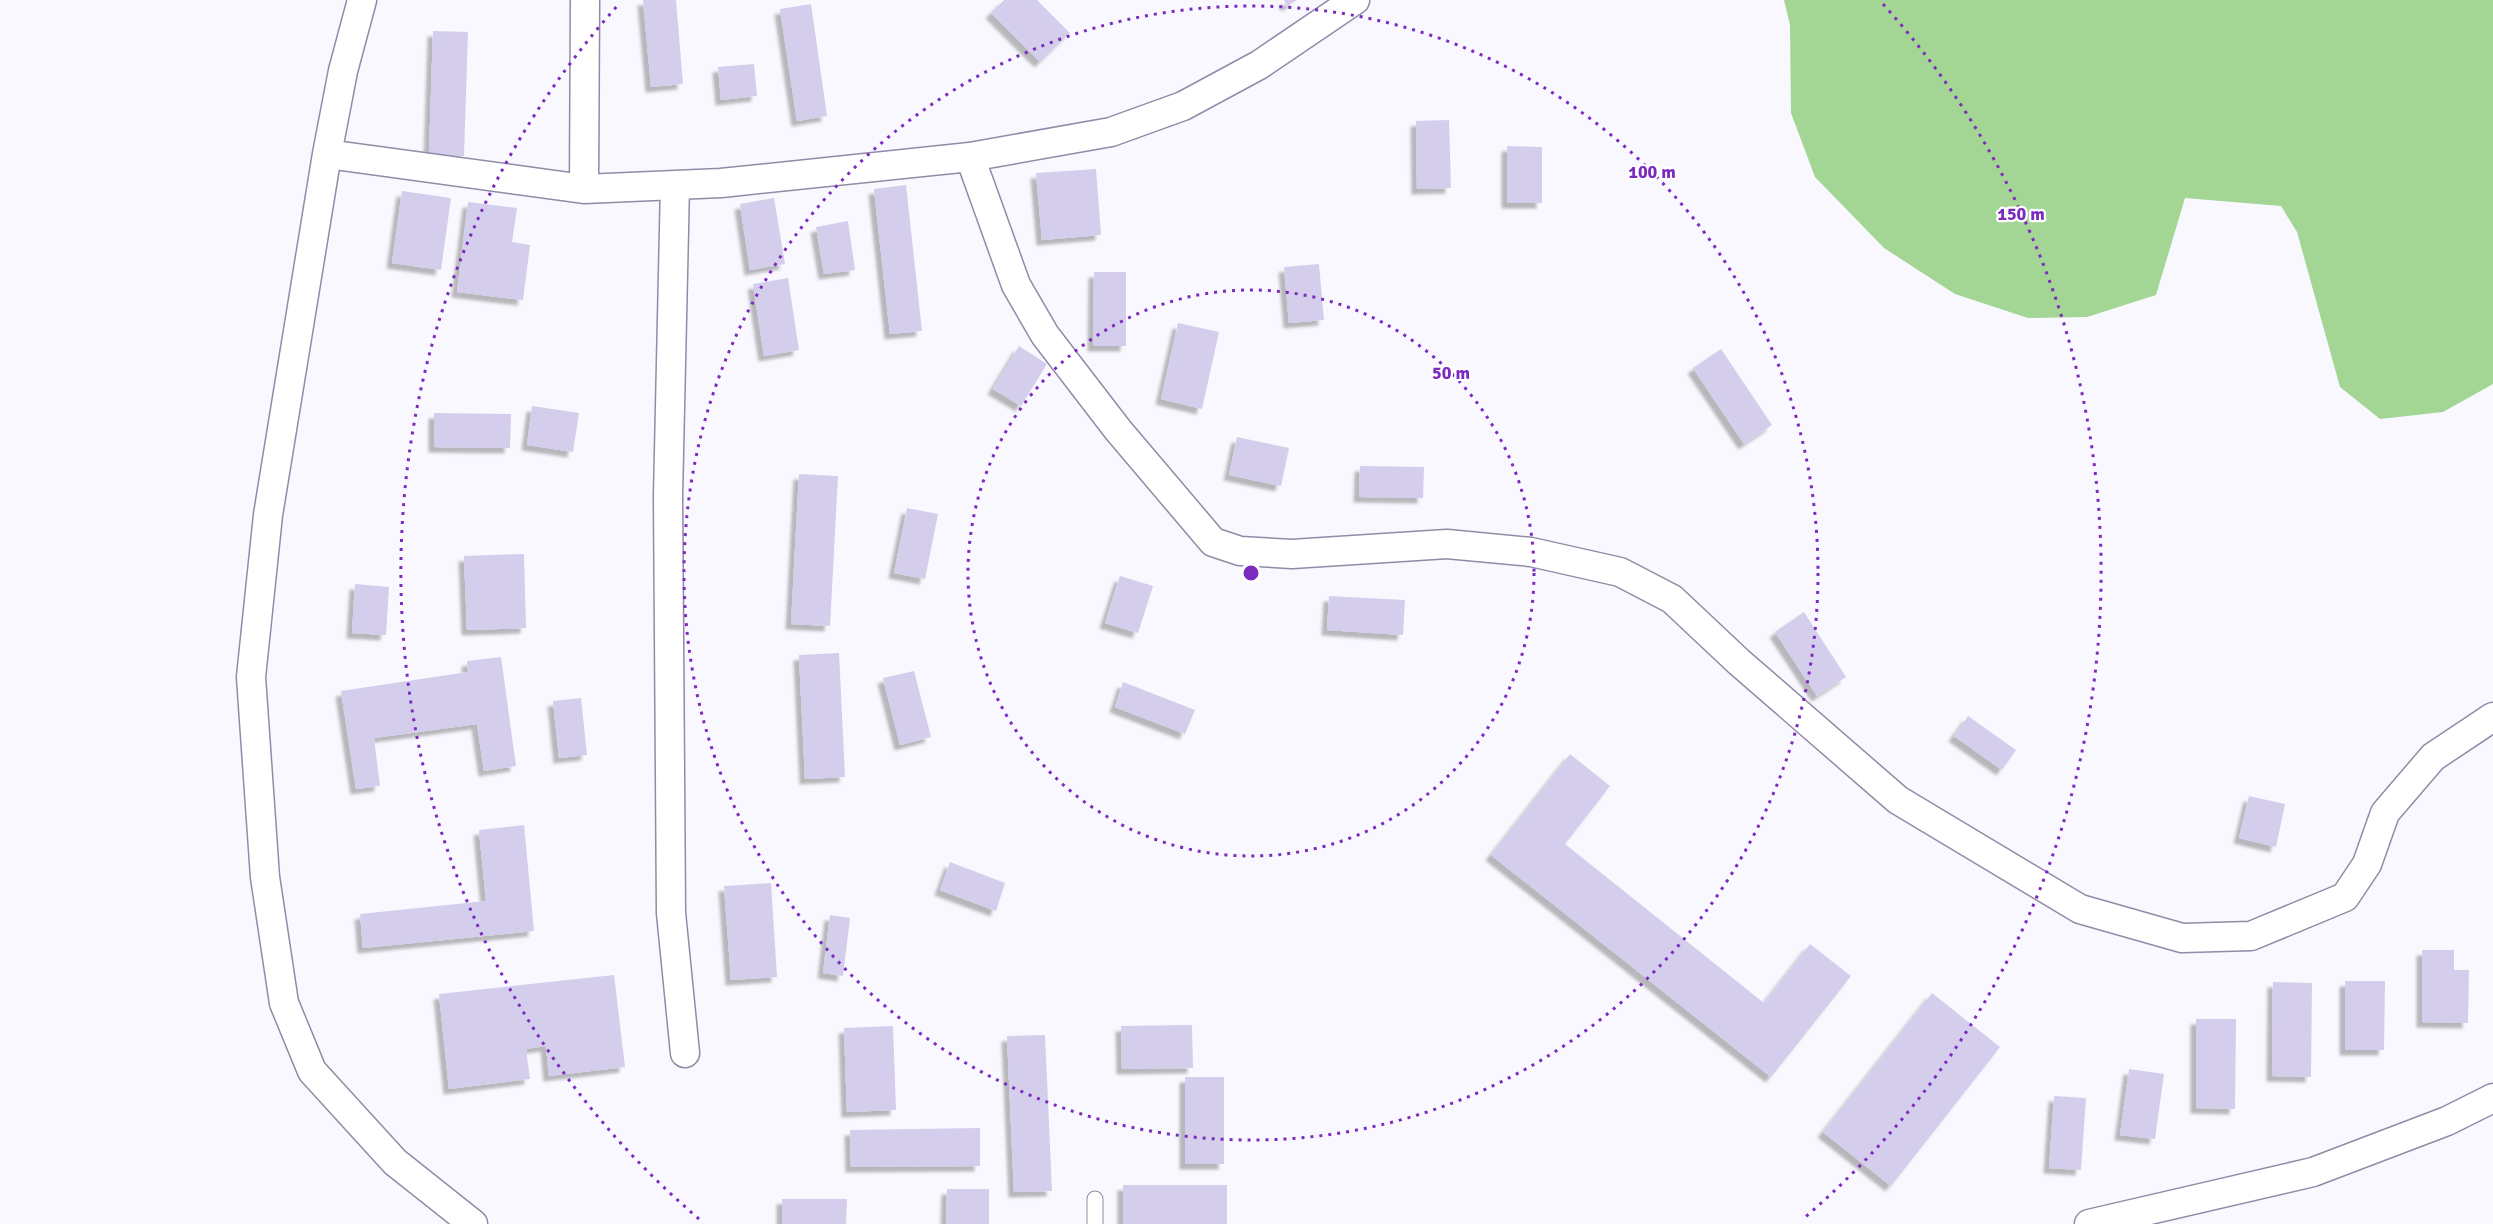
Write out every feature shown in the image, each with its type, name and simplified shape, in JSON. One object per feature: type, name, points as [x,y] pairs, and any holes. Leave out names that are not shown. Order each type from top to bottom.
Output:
[{"type":"street","points":[[362,0],[343,71],[327,154],[268,515],[251,677],[265,877],[284,1003],[312,1071],[395,1162],[473,1224]]},
{"type":"street","points":[[584,189],[585,0]]},
{"type":"street","points":[[327,154],[584,189],[721,183],[970,157],[1111,132],[1183,106],[1259,65],[1355,0]]},
{"type":"street","points":[[970,157],[1016,285],[1045,335],[1118,430],[1213,542],[1240,550],[1292,554],[1447,544],[1531,552],[1620,572],[1672,599],[1739,662],[1898,800],[2080,909],[2182,938],[2251,936],[2345,897],[2367,864],[2385,813],[2433,757],[2493,717]]},
{"type":"street","points":[[675,185],[668,496],[671,913],[684,1053]]},
{"type":"street","points":[[2089,1224],[2313,1172],[2447,1121],[2493,1098]]},
{"type":"lane","points":[[1095,1199],[1095,1224]]},
{"type":"green space","points":[[1784,0],[2493,0],[2493,384],[2443,412],[2380,419],[2340,387],[2297,232],[2281,206],[2185,198],[2156,295],[2087,317],[2028,318],[1955,294],[1884,248],[1815,177],[1791,113],[1790,25]]},
{"type":"building","points":[[643,0],[676,0],[683,84],[651,87]]},
{"type":"building","points":[[1004,0],[1037,0],[1070,33],[1040,62],[991,13]]},
{"type":"building","points":[[1284,0],[1297,0],[1287,6]]},
{"type":"building","points":[[811,4],[827,116],[797,121],[780,9]]},
{"type":"building","points":[[433,31],[468,32],[464,156],[429,155]]},
{"type":"building","points":[[754,64],[757,96],[721,100],[718,67]]},
{"type":"building","points":[[1449,120],[1451,188],[1417,189],[1416,121]]},
{"type":"building","points":[[1507,146],[1542,147],[1542,203],[1507,203]]},
{"type":"building","points":[[1096,169],[1101,235],[1042,240],[1036,173]]},
{"type":"building","points":[[906,185],[922,331],[890,334],[874,189]]},
{"type":"building","points":[[402,191],[451,198],[441,270],[392,263]]},
{"type":"building","points":[[774,198],[785,264],[750,270],[740,204]]},
{"type":"building","points":[[468,202],[517,208],[512,242],[530,245],[523,300],[457,292]]},
{"type":"building","points":[[848,221],[855,270],[824,274],[816,227]]},
{"type":"building","points":[[1319,264],[1324,320],[1289,323],[1284,267]]},
{"type":"building","points":[[1094,272],[1126,272],[1126,346],[1093,346]]},
{"type":"building","points":[[788,278],[799,350],[764,356],[753,284]]},
{"type":"building","points":[[1178,323],[1219,332],[1202,409],[1161,399]]},
{"type":"building","points":[[1019,346],[1047,364],[1021,406],[993,389]]},
{"type":"building","points":[[1721,349],[1772,425],[1744,444],[1693,368]]},
{"type":"building","points":[[532,406],[579,413],[573,452],[527,445]]},
{"type":"building","points":[[434,413],[511,414],[510,448],[434,447]]},
{"type":"building","points":[[1237,437],[1289,448],[1281,486],[1229,475]]},
{"type":"building","points":[[1360,466],[1424,467],[1423,498],[1359,497]]},
{"type":"building","points":[[799,474],[838,476],[830,626],[791,624]]},
{"type":"building","points":[[907,508],[938,514],[925,579],[894,573]]},
{"type":"building","points":[[524,554],[526,628],[467,630],[464,556]]},
{"type":"building","points":[[1120,576],[1153,586],[1138,633],[1105,623]]},
{"type":"building","points":[[355,584],[389,587],[386,635],[352,633]]},
{"type":"building","points":[[1329,596],[1405,600],[1403,635],[1327,630]]},
{"type":"building","points":[[1804,612],[1846,677],[1817,696],[1775,632]]},
{"type":"building","points":[[839,653],[845,777],[805,779],[799,655]]},
{"type":"building","points":[[501,657],[516,766],[484,771],[477,724],[374,738],[380,786],[356,789],[341,691],[468,672],[467,661]]},
{"type":"building","points":[[914,671],[931,737],[900,745],[883,678]]},
{"type":"building","points":[[1123,682],[1195,710],[1185,734],[1115,707]]},
{"type":"building","points":[[581,698],[587,755],[559,758],[553,701]]},
{"type":"building","points":[[1968,716],[2016,750],[2002,770],[1954,736]]},
{"type":"building","points":[[1570,754],[1610,786],[1565,844],[1764,1003],[1810,944],[1851,976],[1771,1077],[1491,855]]},
{"type":"building","points":[[2249,796],[2285,804],[2276,847],[2239,838]]},
{"type":"building","points":[[524,825],[534,931],[363,948],[360,914],[486,901],[479,830]]},
{"type":"building","points":[[950,862],[1005,883],[996,911],[940,890]]},
{"type":"building","points":[[771,883],[777,977],[731,980],[724,886]]},
{"type":"building","points":[[830,915],[850,918],[843,976],[823,973]]},
{"type":"building","points":[[2422,950],[2454,950],[2454,970],[2469,970],[2468,1023],[2422,1022]]},
{"type":"building","points":[[614,975],[625,1067],[549,1076],[546,1046],[526,1049],[530,1079],[449,1089],[439,994]]},
{"type":"building","points":[[2345,981],[2385,981],[2384,1050],[2345,1050]]},
{"type":"building","points":[[2273,982],[2312,983],[2311,1077],[2272,1076]]},
{"type":"building","points":[[1932,993],[2000,1047],[1891,1186],[1823,1132]]},
{"type":"building","points":[[2196,1019],[2236,1019],[2235,1109],[2196,1108]]},
{"type":"building","points":[[1192,1025],[1193,1068],[1122,1069],[1121,1026]]},
{"type":"building","points":[[893,1026],[896,1110],[847,1112],[844,1028]]},
{"type":"building","points":[[1045,1035],[1052,1191],[1014,1192],[1007,1036]]},
{"type":"building","points":[[2129,1069],[2164,1074],[2155,1139],[2120,1135]]},
{"type":"building","points":[[1185,1077],[1224,1077],[1224,1164],[1185,1164]]},
{"type":"building","points":[[2054,1096],[2086,1098],[2081,1170],[2049,1168]]},
{"type":"building","points":[[980,1128],[980,1166],[851,1167],[850,1130]]},
{"type":"building","points":[[1123,1185],[1227,1185],[1227,1224],[1123,1224]]},
{"type":"building","points":[[947,1189],[989,1189],[989,1224],[946,1224]]},
{"type":"building","points":[[782,1199],[847,1199],[846,1224],[782,1224]]}]
